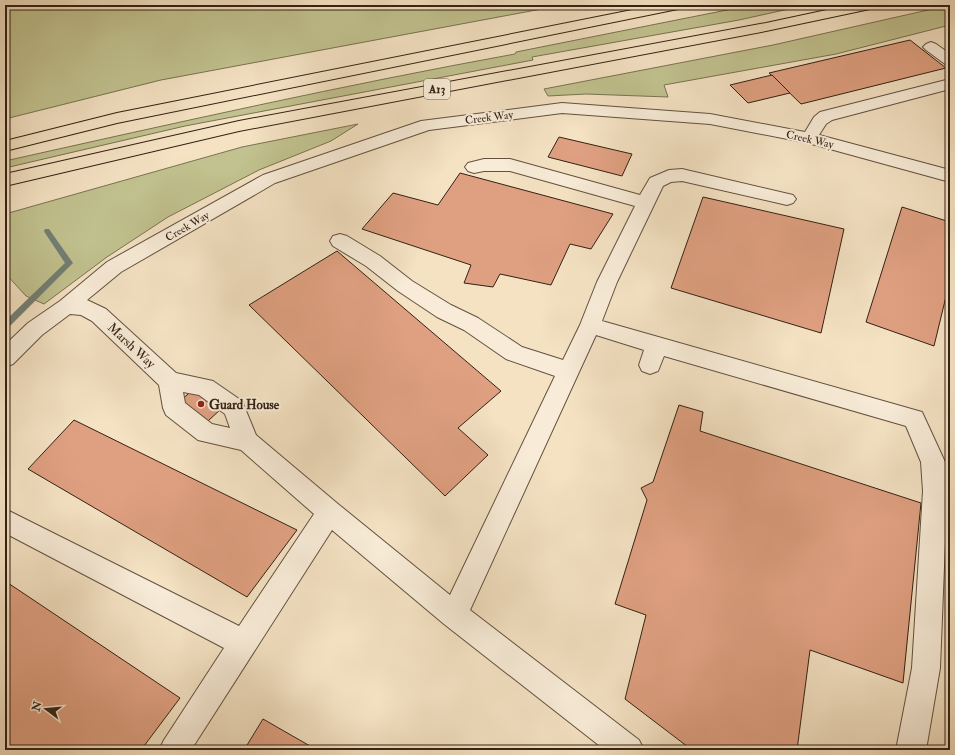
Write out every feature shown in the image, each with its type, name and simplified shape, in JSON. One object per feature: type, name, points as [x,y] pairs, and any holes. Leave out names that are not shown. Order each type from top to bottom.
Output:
[{"type":"highway","points":[[5,146],[117,118],[678,5]]},
{"type":"highway","name":"A13","points":[[5,180],[239,126],[766,27],[870,5]]},
{"type":"street","points":[[931,47],[950,62]]},
{"type":"street","points":[[809,138],[820,121],[826,116],[950,84]]},
{"type":"street","name":"Creek Way","points":[[67,306],[114,267],[269,179],[427,125],[562,108],[710,119],[809,138],[950,176]]},
{"type":"street","points":[[474,166],[510,165],[648,199]]},
{"type":"street","points":[[454,615],[590,325],[607,282],[656,182],[671,175],[710,181],[787,199]]},
{"type":"street","points":[[340,240],[373,261],[405,286],[444,311],[470,324],[514,353],[568,371]]},
{"type":"street","points":[[5,358],[46,320],[67,306]]},
{"type":"street","name":"Marsh Way","points":[[67,306],[84,307],[100,315],[170,380]]},
{"type":"street","points":[[590,325],[654,355],[914,419],[933,462],[935,491],[926,668],[911,750]]},
{"type":"street","points":[[247,441],[206,433],[174,408],[170,380],[205,387],[234,408],[247,441],[329,512],[454,615],[629,750]]},
{"type":"street","points":[[174,750],[329,512]]},
{"type":"street","points":[[5,520],[243,643]]},
{"type":"green space","points":[[5,5],[563,5],[161,80],[5,119]]},
{"type":"green space","points":[[752,5],[807,5],[739,20],[532,57],[533,60],[185,126],[5,168],[5,161],[323,91],[515,54],[516,52]]},
{"type":"green space","points":[[950,5],[950,25],[836,54],[664,85],[668,97],[586,94],[548,96],[544,89],[773,45]]},
{"type":"green space","points":[[358,124],[331,141],[259,170],[168,217],[107,257],[44,304],[26,296],[5,273],[5,214],[242,147]]},
{"type":"building","points":[[910,40],[946,68],[801,104],[769,73]]},
{"type":"building","points":[[772,75],[790,93],[748,103],[730,85]]},
{"type":"building","points":[[559,137],[632,154],[622,176],[548,157]]},
{"type":"building","points":[[460,173],[613,214],[591,249],[570,244],[551,285],[500,274],[493,287],[464,283],[471,265],[362,229],[393,193],[438,205]]},
{"type":"building","points":[[703,197],[844,229],[821,333],[671,288]]},
{"type":"building","points":[[902,207],[950,222],[950,280],[934,346],[866,322]]},
{"type":"building","points":[[337,251],[501,391],[458,428],[488,455],[445,496],[249,305]]},
{"type":"building","name":"Guard House","points":[[195,388],[222,408],[208,421],[181,400]]},
{"type":"building","points":[[679,405],[703,412],[700,431],[921,503],[903,683],[810,650],[797,750],[692,750],[625,699],[646,615],[615,604],[647,500],[641,488],[653,482]]},
{"type":"building","points":[[74,420],[297,530],[247,597],[28,469]]},
{"type":"building","points":[[5,581],[180,698],[141,750],[17,750],[5,741]]},
{"type":"building","points":[[263,719],[317,750],[244,750]]},
{"type":"waterway","points":[[5,326],[69,263],[47,231]]},
{"type":"place","name":"Guard House","points":[[201,404]]}]
